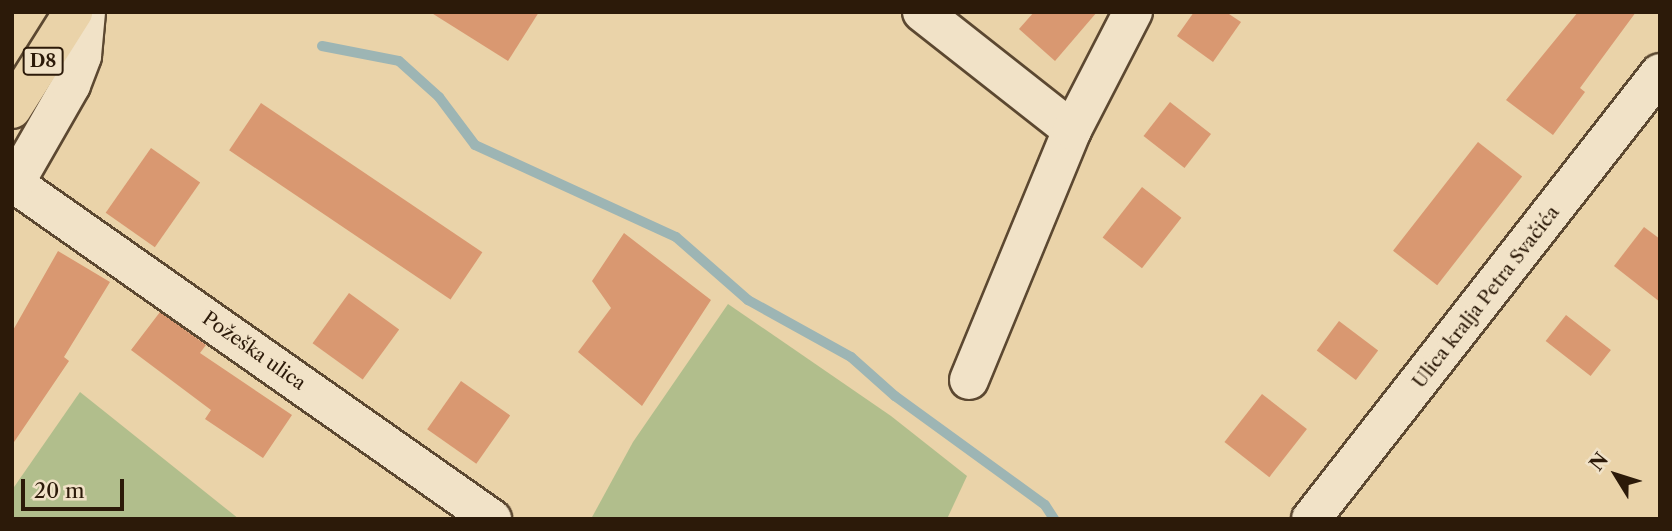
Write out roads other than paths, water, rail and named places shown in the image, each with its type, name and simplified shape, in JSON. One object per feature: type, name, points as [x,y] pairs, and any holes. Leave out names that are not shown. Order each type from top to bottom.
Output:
[{"type":"main road","name":"D8","points":[[12,109],[73,12]]},
{"type":"street","points":[[13,186],[71,85],[82,56],[86,12]]},
{"type":"street","points":[[922,12],[1072,130]]},
{"type":"street","points":[[969,380],[1072,130],[1132,12]]},
{"type":"street","name":"Ulica kralja Petra Svačića","points":[[1311,519],[1660,74]]},
{"type":"street","name":"Požeška ulica","points":[[13,186],[492,519]]},
{"type":"waterway","points":[[322,46],[399,61],[439,97],[475,145],[676,237],[748,300],[851,357],[895,396],[1045,505],[1054,519]]}]
